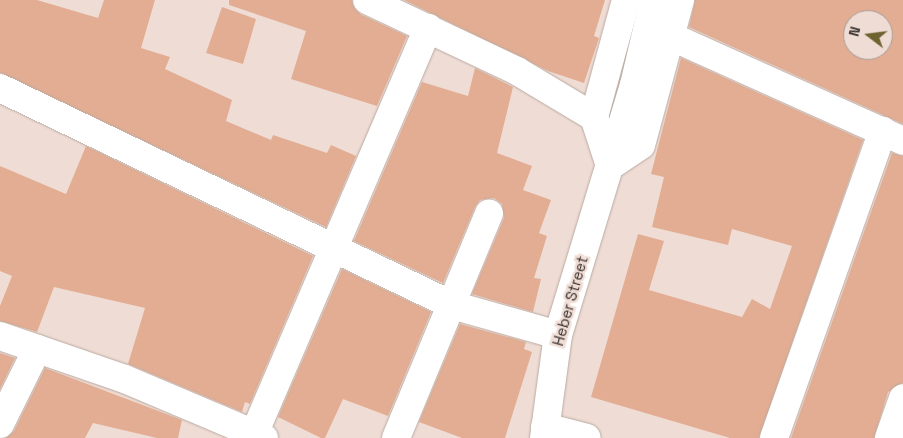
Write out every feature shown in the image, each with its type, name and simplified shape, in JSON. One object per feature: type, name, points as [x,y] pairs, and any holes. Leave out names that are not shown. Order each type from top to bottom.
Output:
[{"type":"street","points":[[367,0],[517,72],[594,117]]},
{"type":"street","points":[[626,0],[594,117],[610,166],[641,145],[672,37],[680,0]]},
{"type":"street","name":"Heber Street","points":[[544,433],[558,335],[634,85],[654,0]]},
{"type":"street","points":[[0,336],[125,379],[259,436],[428,28]]},
{"type":"street","points":[[672,37],[893,136],[774,438]]},
{"type":"street","points":[[0,88],[336,247],[452,305],[558,335]]},
{"type":"street","points":[[396,438],[489,213]]},
{"type":"street","points":[[0,424],[37,349]]},
{"type":"street","points":[[889,438],[903,398]]},
{"type":"street","points":[[544,433],[587,438]]},
{"type":"building","points":[[0,0],[37,0],[98,18],[104,0],[155,0],[141,48],[170,57],[165,69],[232,100],[226,121],[271,140],[273,135],[327,153],[331,145],[356,156],[326,227],[0,73]]},
{"type":"building","points":[[229,0],[352,0],[360,14],[407,36],[377,106],[291,79],[306,31],[229,5]]},
{"type":"building","points":[[404,0],[605,0],[594,36],[599,38],[584,83],[548,71]]},
{"type":"building","points":[[695,0],[903,0],[903,124],[689,27]]},
{"type":"building","points":[[222,7],[256,19],[243,64],[206,53]]},
{"type":"building","points":[[681,58],[863,140],[759,438],[730,438],[591,397],[638,234],[664,241],[649,290],[742,317],[752,299],[770,309],[792,246],[732,229],[728,245],[652,227],[664,177],[651,174]]},
{"type":"building","points":[[475,68],[513,87],[497,153],[532,166],[523,190],[551,200],[539,233],[547,236],[534,278],[541,279],[533,312],[472,294],[504,218],[502,204],[494,198],[480,200],[475,207],[443,283],[354,241],[422,82],[468,96]]},
{"type":"building","points":[[86,146],[313,256],[250,404],[245,402],[242,412],[128,364],[145,308],[54,287],[37,332],[0,321],[0,306],[12,276],[0,271],[0,166],[66,194]]},
{"type":"building","points":[[892,153],[903,156],[903,383],[888,392],[874,438],[791,438]]},
{"type":"building","points":[[342,269],[431,312],[388,416],[343,399],[325,438],[321,438],[278,417]]},
{"type":"building","points":[[460,324],[526,342],[524,349],[532,352],[505,438],[462,438],[419,422]]},
{"type":"building","points":[[0,353],[15,358],[0,389]]},
{"type":"building","points":[[45,368],[182,420],[178,438],[157,438],[93,423],[85,438],[6,438],[14,431]]}]
